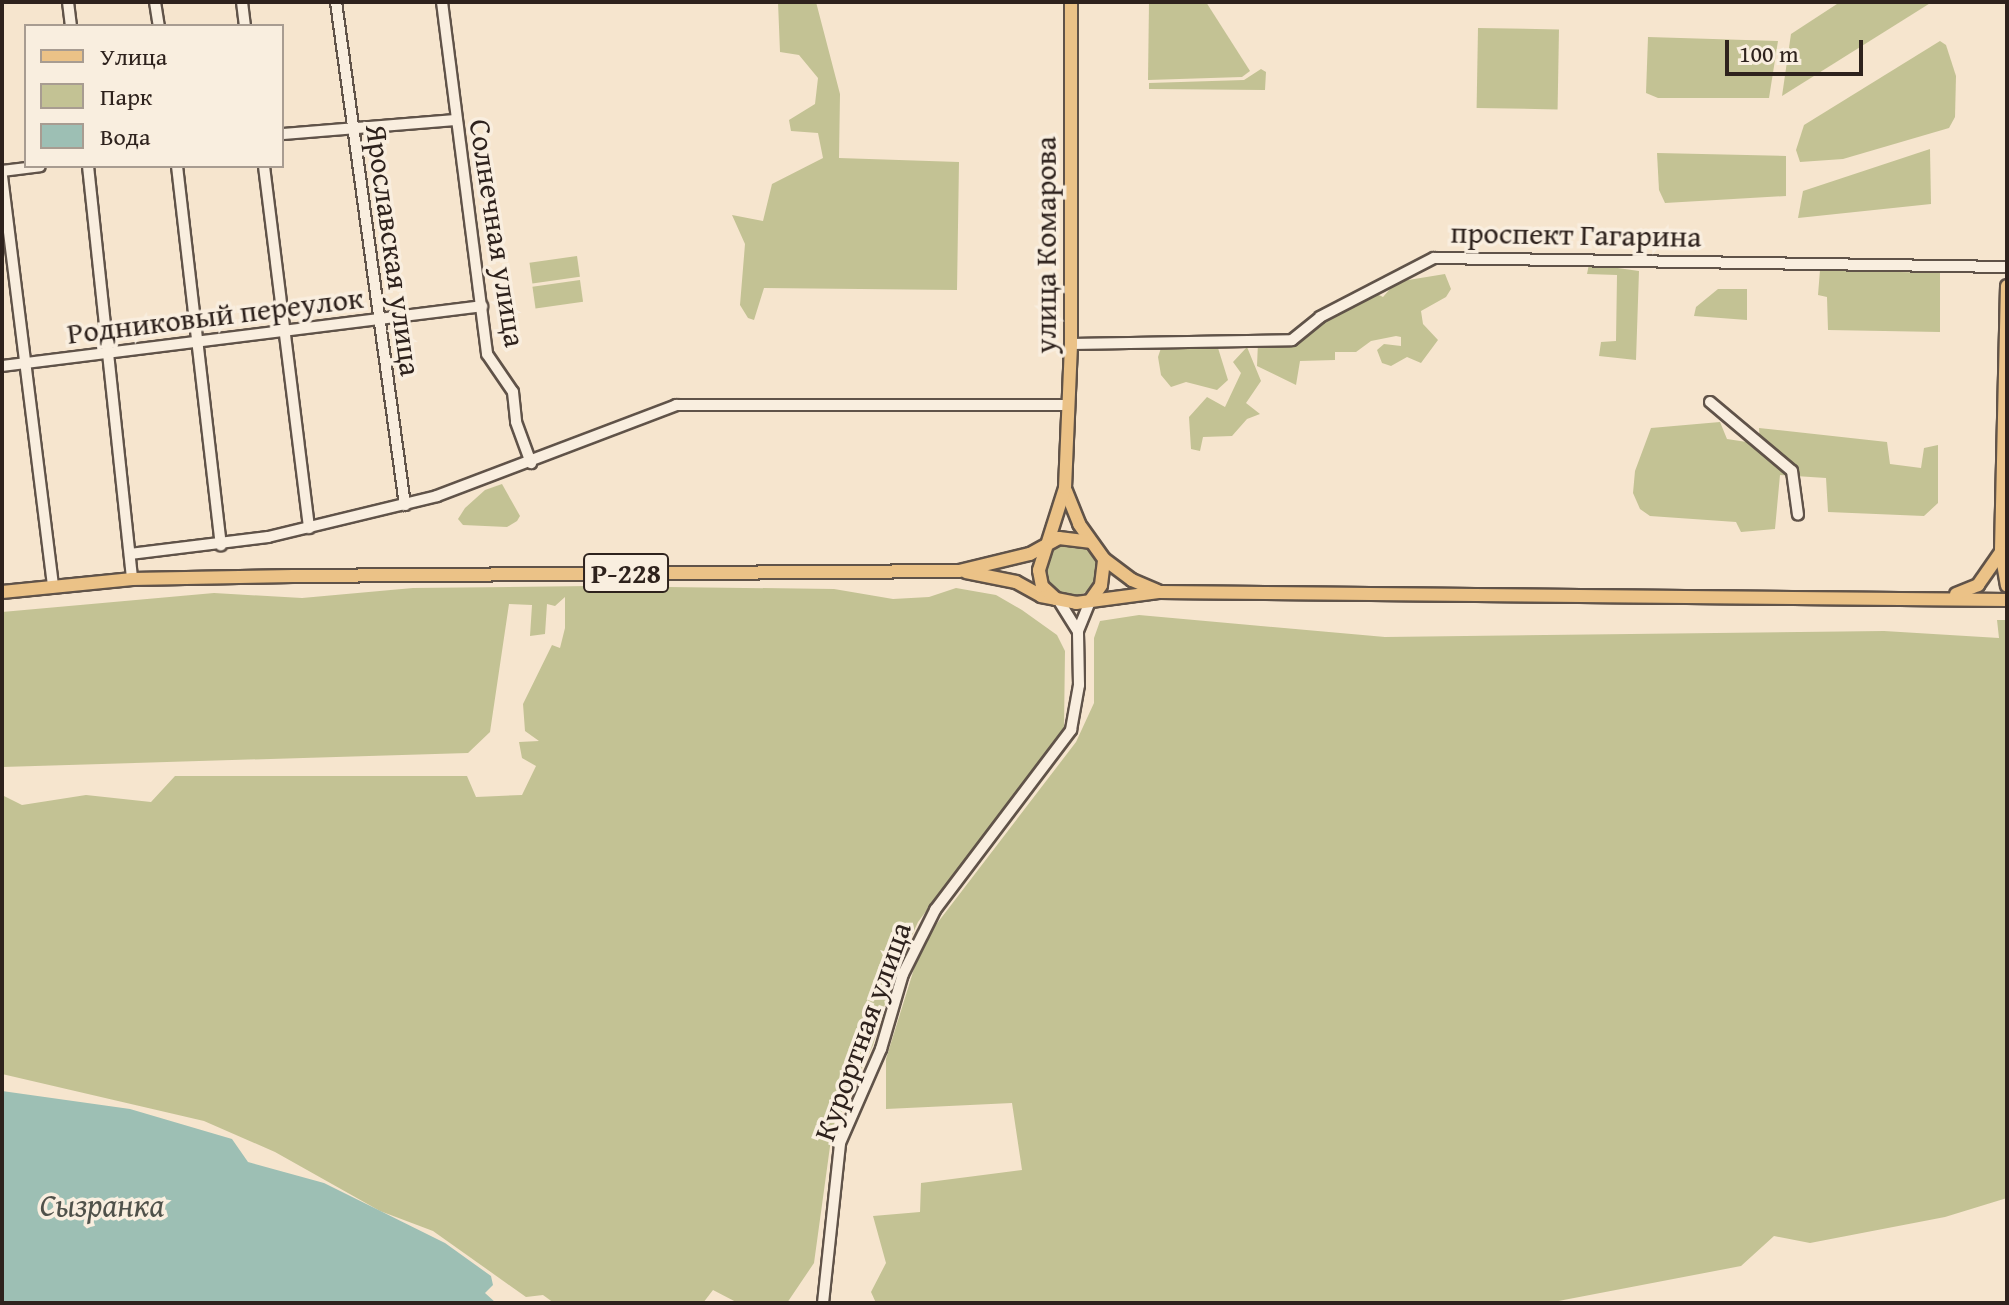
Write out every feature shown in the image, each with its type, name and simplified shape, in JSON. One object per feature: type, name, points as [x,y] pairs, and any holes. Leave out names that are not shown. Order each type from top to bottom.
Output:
[{"type":"main road","name":"улица Комарова","points":[[1065,488],[1071,344],[1071,2]]},
{"type":"main road","points":[[2007,286],[2001,552],[2007,585]]},
{"type":"main road","points":[[1065,488],[1090,542],[1104,559],[1132,580],[1160,592]]},
{"type":"main road","points":[[1059,601],[1039,577],[1042,548],[1065,488]]},
{"type":"main road","name":"Р-228","points":[[959,571],[1042,548],[1059,538],[1090,542]]},
{"type":"main road","points":[[1936,597],[1978,585],[2001,552]]},
{"type":"main road","points":[[1090,601],[1101,585],[1104,559]]},
{"type":"main road","name":"Р-228","points":[[2,592],[53,584],[132,579],[959,571],[1016,582],[1059,601],[1090,601]]},
{"type":"main road","points":[[1090,601],[1160,592],[2007,600]]},
{"type":"street","points":[[68,2],[71,24]]},
{"type":"street","points":[[155,2],[159,24]]},
{"type":"street","points":[[242,2],[245,24]]},
{"type":"street","name":"Ярославская улица","points":[[336,2],[405,505]]},
{"type":"street","name":"Солнечная улица","points":[[442,2],[487,354],[513,392],[516,422],[531,463]]},
{"type":"street","points":[[284,134],[456,120]]},
{"type":"street","points":[[30,168],[2,174],[53,584]]},
{"type":"street","points":[[88,168],[132,579]]},
{"type":"street","points":[[177,168],[200,338],[221,545]]},
{"type":"street","points":[[264,168],[309,528]]},
{"type":"street","name":"проспект Гагарина","points":[[1071,344],[1292,340],[1320,317],[1434,258],[2007,267]]},
{"type":"street","name":"Родниковый переулок","points":[[2,366],[200,338],[285,331],[482,306]]},
{"type":"street","points":[[1710,402],[1792,471],[1798,515]]},
{"type":"street","points":[[130,554],[221,545],[405,505],[531,463],[676,405],[1068,405]]},
{"type":"street","points":[[1059,601],[1078,631]]},
{"type":"street","name":"Курортная улица","points":[[823,1303],[840,1143],[881,1049],[903,974],[935,910],[1071,730],[1079,685],[1078,631],[1090,601]]},
{"type":"green space","points":[[778,2],[816,2],[840,94],[839,158],[959,162],[957,290],[764,288],[754,320],[748,318],[740,305],[745,244],[732,215],[763,221],[772,184],[823,158],[818,133],[791,131],[789,120],[815,104],[818,78],[799,55],[780,52]]},
{"type":"green space","points":[[1149,2],[1206,2],[1250,71],[1242,77],[1148,80]]},
{"type":"green space","points":[[1840,2],[1932,2],[1782,96],[1791,34]]},
{"type":"green space","points":[[1478,28],[1559,29],[1558,109],[1477,108]]},
{"type":"green space","points":[[1648,37],[1778,41],[1769,98],[1658,98],[1646,93]]},
{"type":"green space","points":[[1940,41],[1946,45],[1956,76],[1955,117],[1949,128],[1843,159],[1800,162],[1796,150],[1804,125]]},
{"type":"green space","points":[[1261,69],[1266,72],[1265,90],[1149,89],[1149,83],[1244,80]]},
{"type":"green space","points":[[1930,149],[1931,204],[1798,218],[1803,191]]},
{"type":"green space","points":[[1657,153],[1786,156],[1786,196],[1665,203],[1659,190]]},
{"type":"green space","points":[[577,256],[580,277],[532,283],[529,263]]},
{"type":"green space","points":[[1589,264],[1639,271],[1636,360],[1599,356],[1601,342],[1616,341],[1617,275],[1587,274]]},
{"type":"green space","points":[[1820,270],[1940,273],[1940,332],[1828,330],[1827,297],[1818,295]]},
{"type":"green space","points":[[1445,274],[1451,289],[1446,297],[1421,311],[1423,324],[1438,340],[1421,363],[1407,357],[1391,366],[1382,363],[1377,350],[1384,344],[1401,346],[1401,337],[1396,336],[1371,341],[1356,352],[1335,352],[1335,360],[1300,361],[1296,385],[1257,366],[1258,342],[1293,341],[1320,319],[1373,292],[1383,297],[1396,282]]},
{"type":"green space","points":[[580,280],[583,302],[536,308],[532,287]]},
{"type":"green space","points":[[1718,289],[1747,289],[1747,320],[1694,316],[1696,307]]},
{"type":"green space","points":[[1247,347],[1261,381],[1246,403],[1260,414],[1247,419],[1232,436],[1203,437],[1200,451],[1191,449],[1189,417],[1207,397],[1225,407],[1241,373],[1233,362]]},
{"type":"green space","points":[[1161,348],[1218,348],[1228,380],[1217,390],[1186,382],[1171,387],[1161,375],[1158,357]]},
{"type":"green space","points":[[1720,422],[1727,439],[1760,444],[1759,428],[1887,442],[1890,464],[1921,468],[1924,448],[1938,445],[1938,503],[1924,516],[1828,512],[1826,478],[1780,475],[1775,529],[1741,532],[1736,522],[1650,516],[1640,509],[1633,493],[1635,471],[1651,428]]},
{"type":"green space","points":[[502,484],[520,516],[517,521],[507,527],[463,525],[458,519],[465,508],[485,490]]},
{"type":"green space","points":[[1072,542],[1091,550],[1099,569],[1091,588],[1072,596],[1053,588],[1045,569],[1053,550]]},
{"type":"green space","points":[[591,586],[834,589],[893,599],[929,597],[956,588],[996,595],[1022,610],[1057,635],[1065,651],[1064,728],[918,922],[892,980],[873,1045],[832,1132],[814,1263],[787,1303],[738,1303],[713,1290],[703,1303],[554,1303],[543,1295],[526,1297],[433,1231],[380,1211],[275,1152],[204,1121],[2,1074],[2,795],[22,805],[86,795],[151,802],[175,776],[467,776],[476,797],[522,795],[536,766],[522,758],[519,742],[539,741],[525,731],[523,704],[552,645],[560,648],[565,628],[565,597],[555,606],[547,604],[545,634],[530,636],[532,605],[509,604],[490,732],[468,753],[2,767],[2,612],[214,593],[302,598],[413,588]]},
{"type":"green space","points":[[1139,615],[1385,637],[1884,631],[1999,638],[1997,620],[2007,620],[2007,1198],[1945,1217],[1810,1243],[1774,1236],[1741,1266],[1548,1303],[876,1303],[871,1292],[886,1263],[873,1216],[920,1212],[921,1183],[1022,1170],[1012,1103],[886,1109],[886,1059],[922,943],[1076,742],[1094,703],[1094,638],[1100,621]]},
{"type":"water","name":"Сызранка","points":[[2,1091],[130,1109],[232,1139],[248,1162],[324,1183],[445,1243],[491,1276],[493,1285],[485,1293],[496,1303],[2,1303]]}]
